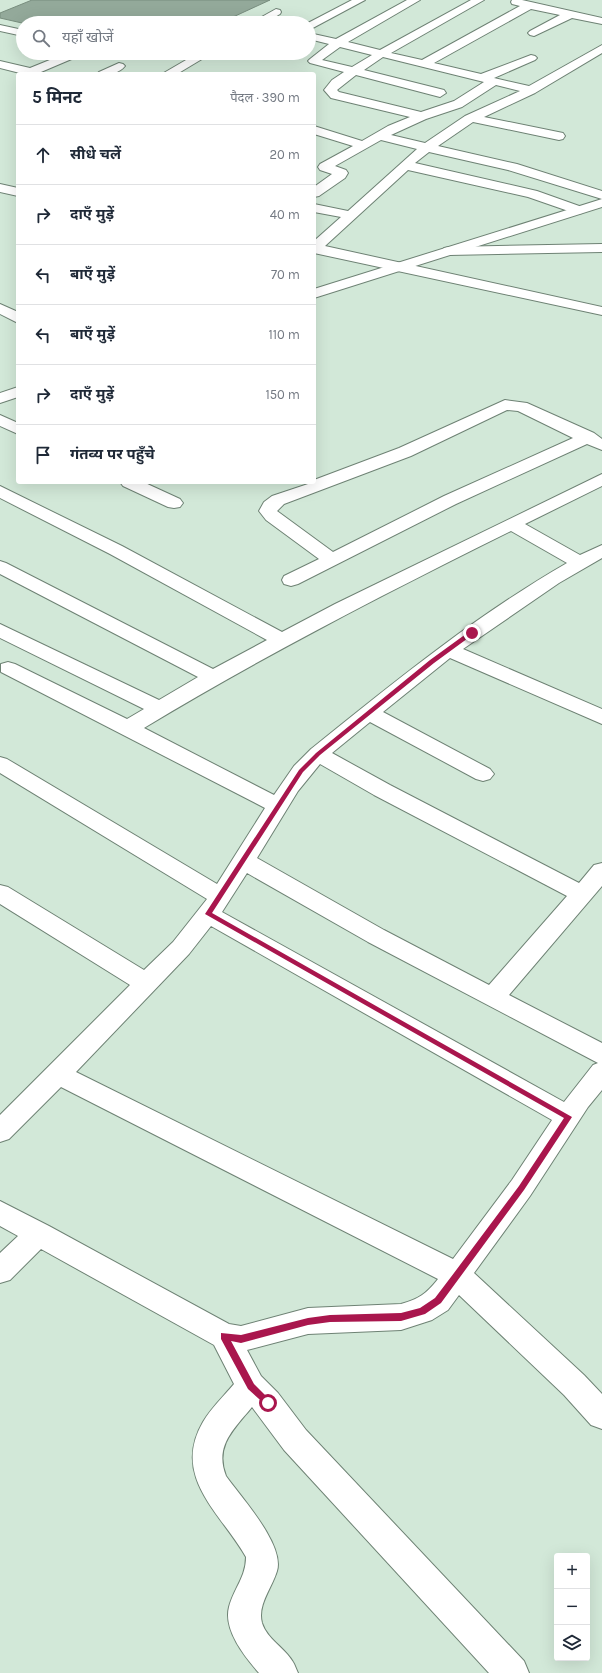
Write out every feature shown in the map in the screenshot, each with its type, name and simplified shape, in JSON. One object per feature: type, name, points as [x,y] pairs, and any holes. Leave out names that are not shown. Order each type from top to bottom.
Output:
[{"type":"street","points":[[316,23],[360,0]]},
{"type":"street","points":[[316,58],[339,43],[415,0]]},
{"type":"street","points":[[422,116],[332,93],[330,90],[354,71],[382,53],[479,0]]},
{"type":"street","points":[[509,0],[602,21]]},
{"type":"street","points":[[409,76],[426,64],[498,21],[530,5]]},
{"type":"street","points":[[269,16],[276,12]]},
{"type":"street","points":[[534,33],[570,14]]},
{"type":"street","points":[[1,36],[16,34]]},
{"type":"street","points":[[316,38],[531,90]]},
{"type":"street","points":[[316,248],[350,215],[427,147],[471,118],[531,90],[602,48]]},
{"type":"street","points":[[320,166],[422,116],[458,104],[488,80],[531,58]]},
{"type":"street","points":[[36,72],[62,60]]},
{"type":"street","points":[[172,72],[193,60]]},
{"type":"street","points":[[314,60],[354,71],[409,76],[440,93]]},
{"type":"street","points":[[0,64],[30,72]]},
{"type":"street","points":[[107,72],[119,66]]},
{"type":"street","points":[[471,118],[559,136]]},
{"type":"street","points":[[316,131],[364,144]]},
{"type":"street","points":[[379,136],[512,167],[602,195]]},
{"type":"street","points":[[405,165],[532,194],[577,210]]},
{"type":"street","points":[[316,192],[341,173],[339,171],[320,166]]},
{"type":"street","points":[[0,181],[16,185]]},
{"type":"street","points":[[0,188],[16,186]]},
{"type":"street","points":[[316,293],[449,250],[602,203]]},
{"type":"street","points":[[316,208],[350,215]]},
{"type":"street","points":[[449,250],[602,248]]},
{"type":"street","points":[[316,250],[401,266],[602,311]]},
{"type":"street","points":[[316,251],[383,272],[602,318]]},
{"type":"street","points":[[0,398],[16,393]]},
{"type":"street","points":[[332,559],[272,516],[268,511],[270,506],[278,500],[405,452],[505,405],[521,406],[595,441]]},
{"type":"street","points":[[0,420],[16,428]]},
{"type":"street","points":[[291,580],[484,484],[595,441]]},
{"type":"street","points":[[128,728],[213,677],[342,608],[602,479]]},
{"type":"street","points":[[133,484],[174,503]]},
{"type":"street","points":[[0,491],[116,550],[282,640]]},
{"type":"street","points":[[511,524],[593,559]]},
{"type":"street","points":[[0,1131],[181,948],[215,905],[301,771],[318,754],[448,650],[552,579],[593,559]]},
{"type":"street","points":[[0,567],[213,677]]},
{"type":"street","points":[[0,630],[160,709]]},
{"type":"street","points":[[448,650],[602,718]]},
{"type":"street","points":[[8,668],[278,806]]},
{"type":"street","points":[[368,713],[483,774]]},
{"type":"street","points":[[318,754],[382,790],[582,894]]},
{"type":"street","points":[[0,764],[215,905],[568,1117]]},
{"type":"street","points":[[244,861],[376,936],[602,1055]]},
{"type":"street","points":[[493,997],[602,870]]},
{"type":"street","points":[[0,893],[146,983]]},
{"type":"street","points":[[0,1213],[224,1336],[241,1339],[308,1321],[401,1317],[422,1311],[438,1301],[522,1188],[568,1117],[602,1072]]},
{"type":"street","points":[[58,1074],[457,1275],[574,1385],[602,1414]]},
{"type":"street","points":[[0,1272],[39,1234]]},
{"type":"street","points":[[224,1336],[251,1386],[268,1403],[295,1440],[512,1673]]},
{"type":"street","points":[[251,1386],[214,1431],[208,1449],[207,1466],[215,1486],[257,1545],[262,1557],[262,1570],[245,1608],[246,1625],[255,1644],[281,1673]]},
{"type":"building","points":[[32,0],[270,0],[235,16],[16,16],[16,22],[0,18],[0,13]]},
{"type":"route","points":[[268,1403],[251,1386],[224,1336],[241,1339],[268,1333],[308,1321],[401,1317],[422,1311],[438,1301],[522,1188],[568,1117],[208,914],[221,897],[290,786],[301,771],[318,754],[432,661],[472,633]]}]
